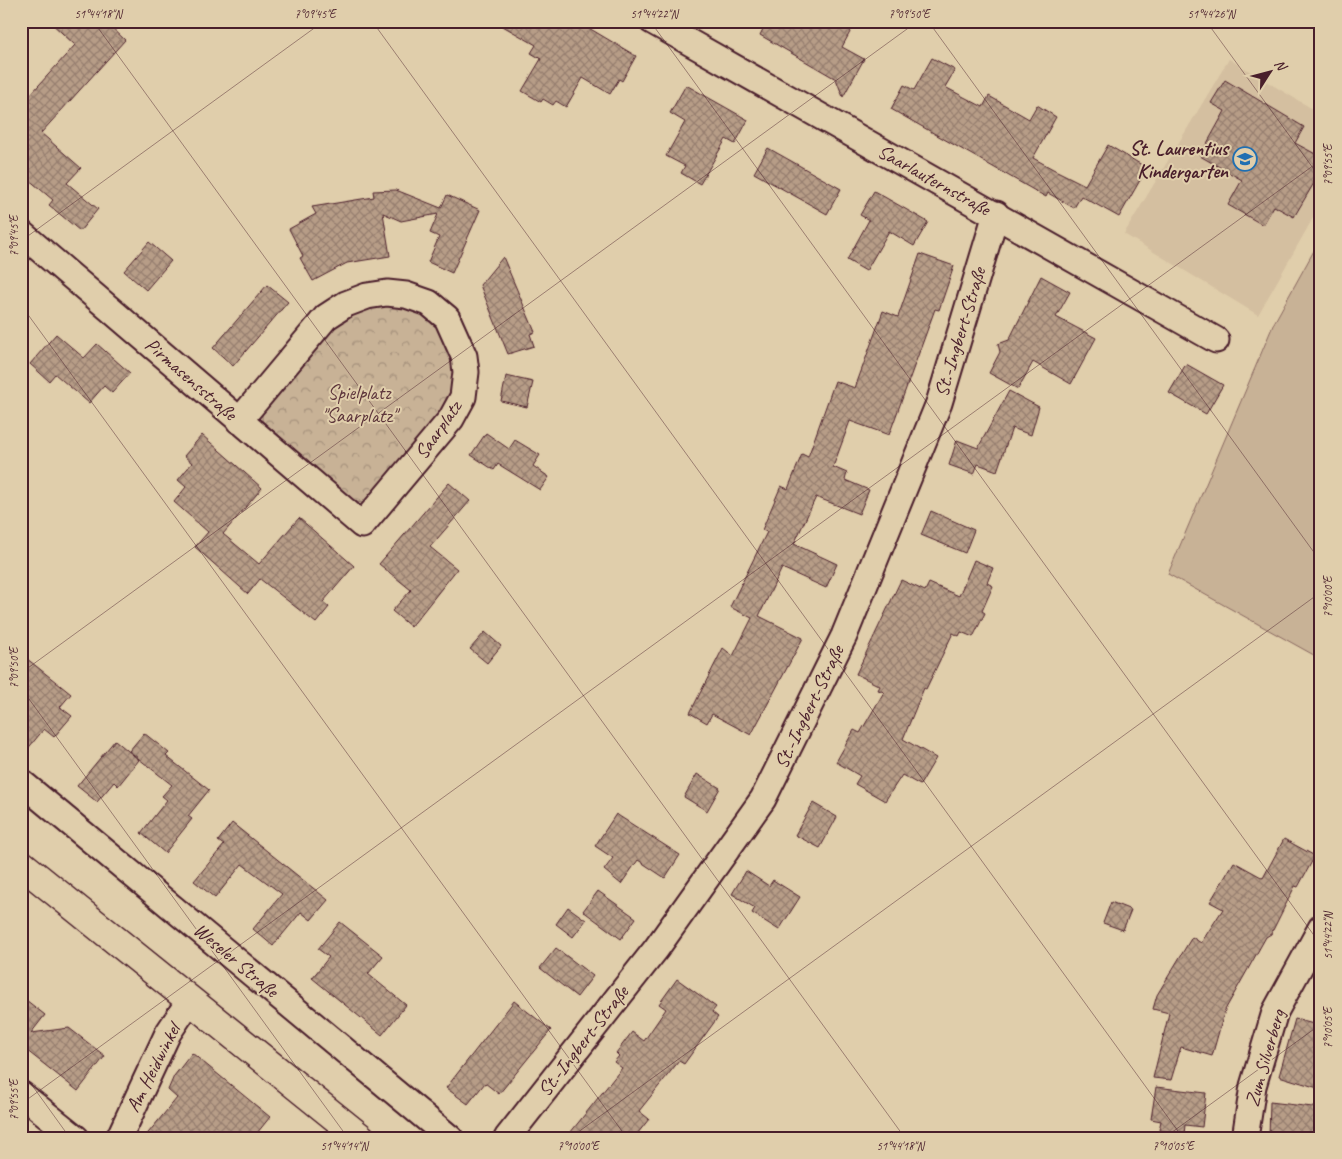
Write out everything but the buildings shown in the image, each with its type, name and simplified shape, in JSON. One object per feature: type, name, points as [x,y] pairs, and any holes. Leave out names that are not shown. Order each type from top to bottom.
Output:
[{"type":"main road","points":[[21,864],[361,1138]]},
{"type":"street","name":"Saarlauternstraße","points":[[652,21],[1216,340]]},
{"type":"street","name":"St.-Ingbert-Straße","points":[[507,1138],[656,949],[763,799],[844,636],[939,403],[996,214]]},
{"type":"street","name":"Pirmasensstraße","points":[[21,233],[362,525]]},
{"type":"street","name":"Saarplatz","points":[[239,421],[326,317],[346,304],[367,296],[387,293],[396,294],[429,304],[447,318],[464,356],[466,372],[463,396],[451,419],[362,525]]},
{"type":"street","name":"Weseler Straße","points":[[21,782],[450,1138]]},
{"type":"street","name":"Zum Silverberg","points":[[1246,1138],[1253,1086],[1275,1012],[1321,928]]},
{"type":"street","name":"Am Heidwinkel","points":[[119,1138],[168,1033],[190,1000]]},
{"type":"street","points":[[21,1094],[76,1138]]},
{"type":"shaded area","name":"St. Laurentius Kindergarten","points":[[1229,59],[1321,114],[1321,204],[1258,315],[1124,234]]},
{"type":"green space","points":[[1321,238],[1321,659],[1168,574],[1274,323]]},
{"type":"green space","name":"Spielplatz \"Saarplatz\"","points":[[392,303],[425,313],[442,330],[456,366],[450,400],[369,501],[361,503],[354,501],[266,424],[262,420],[262,411],[331,327],[350,312]]},
{"type":"place","name":"St. Laurentius Kindergarten","points":[[1245,159]]}]
